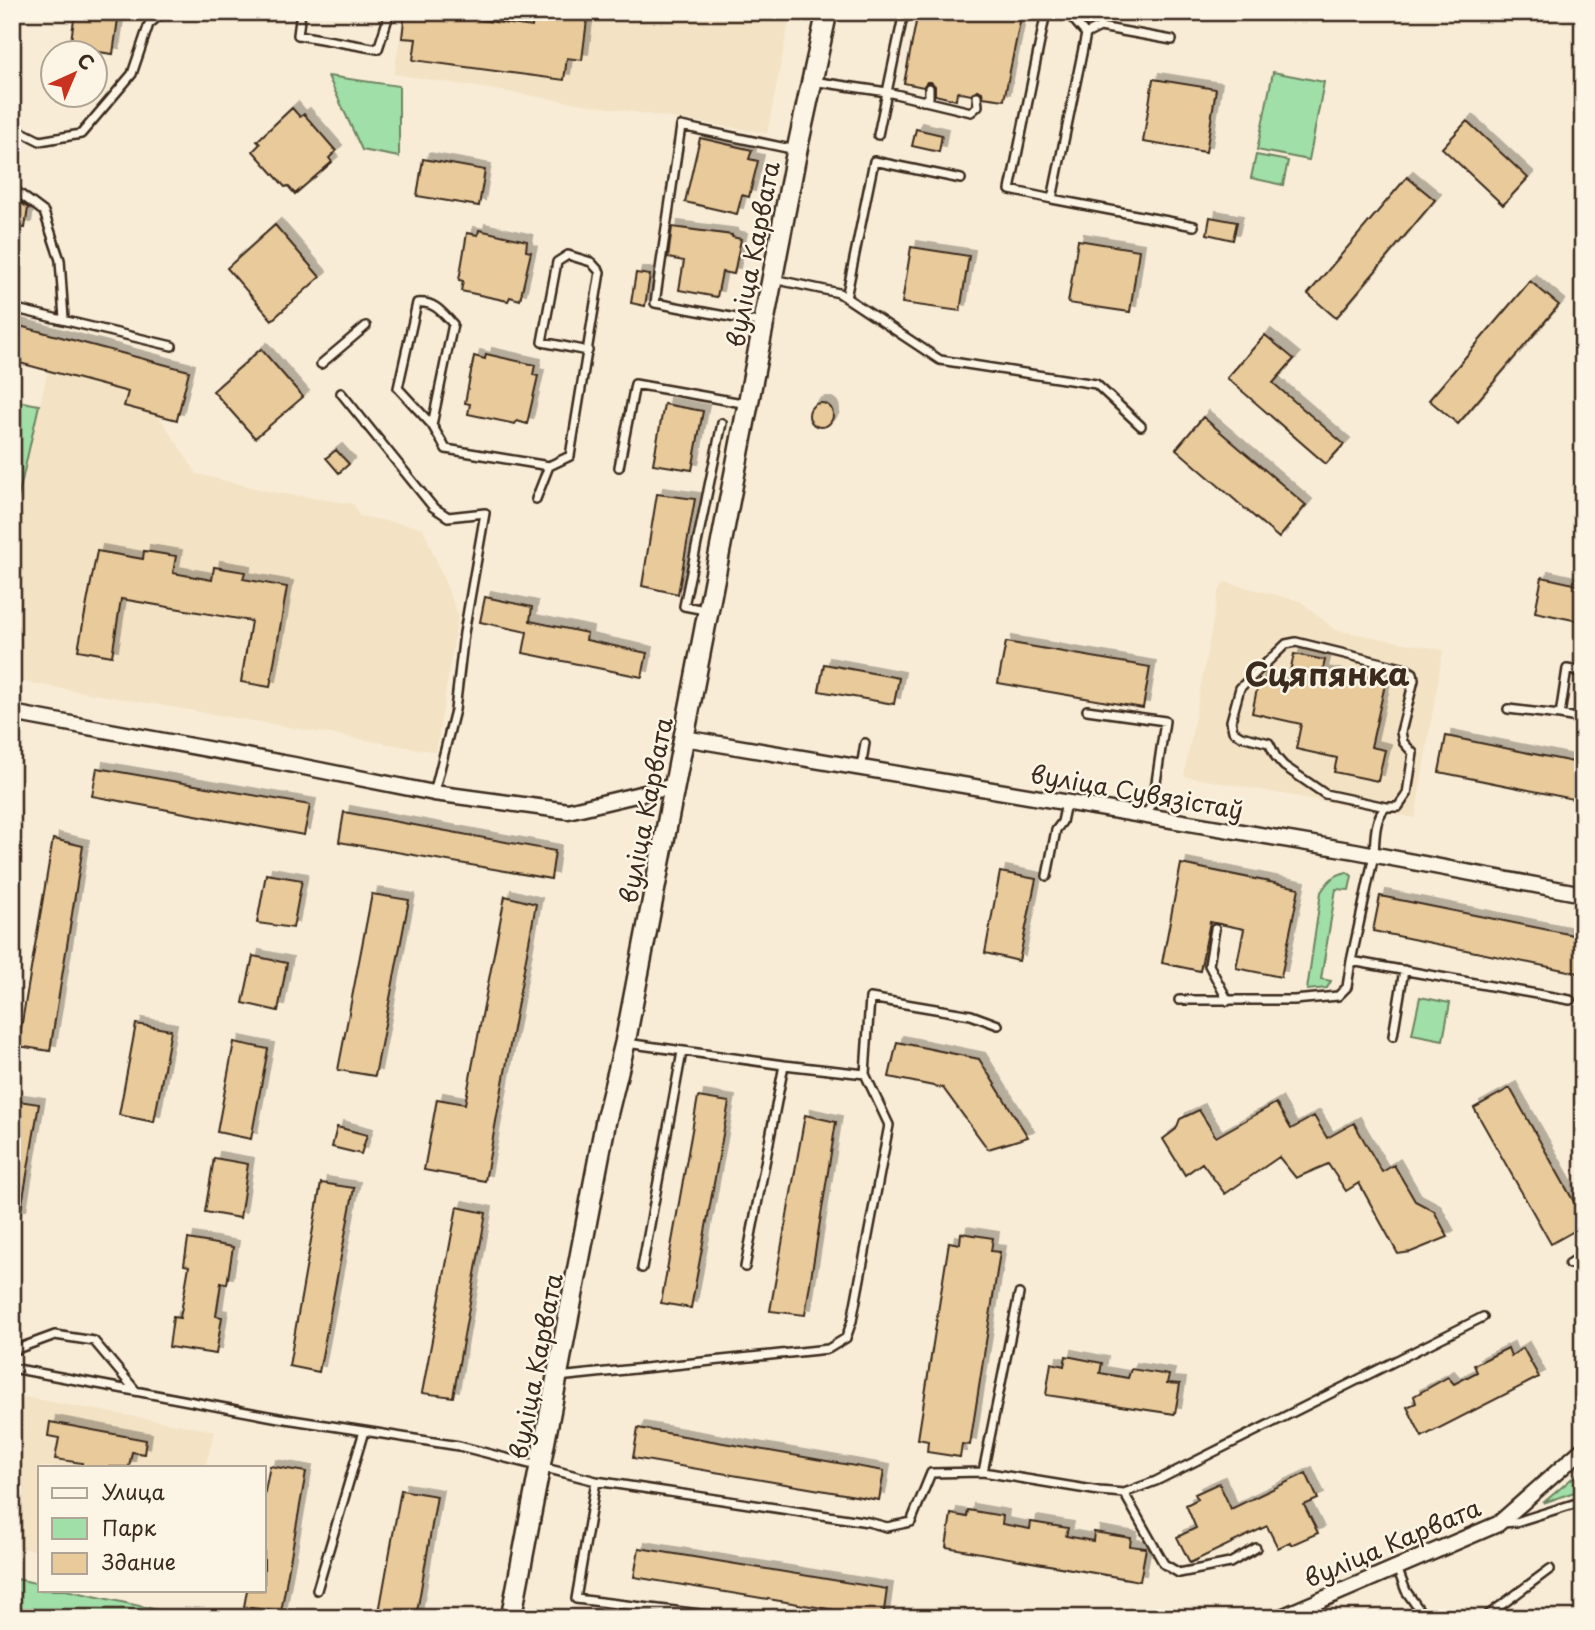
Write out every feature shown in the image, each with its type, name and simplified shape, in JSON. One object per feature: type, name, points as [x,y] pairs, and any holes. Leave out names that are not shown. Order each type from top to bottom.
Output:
[{"type":"street","name":"вуліца Карвата","points":[[511,1618],[606,1120],[625,1043],[763,323],[827,12]]},
{"type":"street","points":[[12,713],[434,793],[568,811],[674,786]]},
{"type":"street","name":"вуліца Сувязістаў","points":[[684,738],[1374,855],[1583,894]]},
{"type":"street","name":"вуліца Карвата","points":[[1279,1618],[1498,1524],[1583,1449]]},
{"type":"lane","points":[[12,24],[13,12]]},
{"type":"lane","points":[[12,127],[40,141],[81,134],[132,74],[149,24],[164,12]]},
{"type":"lane","points":[[300,12],[298,35],[378,50],[390,12]]},
{"type":"lane","points":[[878,135],[904,12]]},
{"type":"lane","points":[[1046,12],[1010,190],[1195,226]]},
{"type":"lane","points":[[1067,12],[1086,34]]},
{"type":"lane","points":[[1086,34],[1100,27],[1172,40]]},
{"type":"lane","points":[[1052,200],[1086,34]]},
{"type":"lane","points":[[812,81],[887,92],[971,112],[978,106],[977,96]]},
{"type":"lane","points":[[922,101],[929,98],[929,88]]},
{"type":"lane","points":[[763,323],[655,303],[681,126],[797,150]]},
{"type":"lane","points":[[846,298],[874,161],[961,179]]},
{"type":"lane","points":[[12,188],[44,212],[60,260],[64,319]]},
{"type":"lane","points":[[432,425],[453,324],[441,311],[427,302],[417,303],[398,388],[432,425],[446,449],[549,466],[570,456],[588,351],[600,272],[591,262],[568,255],[557,262],[542,342],[588,351]]},
{"type":"lane","points":[[772,279],[839,293],[940,360],[1096,384],[1142,426]]},
{"type":"lane","points":[[12,308],[172,346]]},
{"type":"lane","points":[[321,364],[366,326]]},
{"type":"lane","points":[[618,467],[635,384],[748,404]]},
{"type":"lane","points":[[341,393],[433,507],[448,517],[485,513],[464,633],[455,710],[434,793]]},
{"type":"lane","points":[[708,611],[684,606],[722,423]]},
{"type":"lane","points":[[536,499],[549,466]]},
{"type":"lane","points":[[1179,1000],[1294,1000],[1338,996],[1347,987],[1380,812],[1385,807],[1398,807],[1407,794],[1413,753],[1403,742],[1401,732],[1414,680],[1413,673],[1296,642],[1286,644],[1240,688],[1231,721],[1233,731],[1241,736],[1269,743],[1284,766],[1325,794],[1385,807]]},
{"type":"lane","points":[[1560,715],[1567,669],[1583,672]]},
{"type":"lane","points":[[1508,709],[1583,719]]},
{"type":"lane","points":[[1087,710],[1165,721],[1153,803],[1145,816]]},
{"type":"lane","points":[[861,768],[864,743]]},
{"type":"lane","points":[[1047,876],[1056,830],[1062,822],[1066,802]]},
{"type":"lane","points":[[1215,929],[1209,965],[1228,1001]]},
{"type":"lane","points":[[1351,961],[1570,1000]]},
{"type":"lane","points":[[1392,1036],[1404,970]]},
{"type":"lane","points":[[558,1377],[828,1349],[846,1338],[852,1321],[888,1125],[865,1074],[870,998],[971,1016],[998,1025]]},
{"type":"lane","points":[[625,1043],[865,1074]]},
{"type":"lane","points":[[642,1268],[682,1052]]},
{"type":"lane","points":[[745,1267],[784,1065]]},
{"type":"lane","points":[[1569,1264],[1583,1255]]},
{"type":"lane","points":[[983,1472],[1019,1294]]},
{"type":"lane","points":[[12,1368],[279,1418],[459,1446],[596,1480],[887,1527],[911,1522],[931,1473],[983,1472],[1124,1493],[1156,1481],[1483,1317]]},
{"type":"lane","points":[[14,1350],[55,1335],[93,1341],[136,1391]]},
{"type":"lane","points":[[317,1590],[364,1430]]},
{"type":"lane","points":[[596,1480],[576,1599],[733,1618]]},
{"type":"lane","points":[[1124,1493],[1164,1564],[1180,1573],[1230,1563],[1256,1548]]},
{"type":"lane","points":[[1498,1524],[1517,1522],[1583,1501]]},
{"type":"lane","points":[[1396,1567],[1406,1591],[1425,1618]]},
{"type":"lane","points":[[1484,1618],[1550,1569]]},
{"type":"shaded area","points":[[404,12],[791,12],[767,133],[394,74]]},
{"type":"shaded area","points":[[48,370],[128,392],[158,415],[197,474],[271,492],[354,504],[359,516],[423,528],[458,615],[436,752],[12,680],[12,525]]},
{"type":"shaded area","points":[[1224,582],[1300,601],[1335,630],[1443,650],[1415,818],[1184,776],[1218,594]]},
{"type":"shaded area","points":[[12,1395],[215,1431],[205,1466],[38,1466],[38,1551],[12,1546]]},
{"type":"green space","points":[[1273,72],[1324,82],[1309,160],[1257,150]]},
{"type":"green space","points":[[328,76],[399,86],[399,157],[362,150]]},
{"type":"green space","points":[[1256,155],[1288,161],[1283,185],[1251,178]]},
{"type":"green space","points":[[12,400],[39,405],[12,525]]},
{"type":"green space","points":[[1347,872],[1352,876],[1349,890],[1336,889],[1321,979],[1331,981],[1327,988],[1307,990],[1321,892],[1331,879]]},
{"type":"green space","points":[[1420,997],[1450,1003],[1443,1040],[1412,1034]]},
{"type":"green space","points":[[1583,1469],[1583,1489],[1543,1503]]},
{"type":"green space","points":[[12,1578],[38,1584],[38,1592],[75,1592],[195,1618],[12,1618]]},
{"type":"building","points":[[75,12],[119,12],[113,54],[108,53],[108,38],[71,38]]},
{"type":"building","points":[[405,12],[450,12],[450,16],[532,27],[534,12],[588,12],[582,60],[567,58],[564,80],[413,60],[416,39],[402,38]]},
{"type":"building","points":[[918,12],[1022,12],[1004,100],[983,97],[982,92],[977,90],[971,95],[957,92],[956,100],[935,95],[935,86],[931,82],[927,82],[923,87],[904,83]]},
{"type":"building","points":[[1153,79],[1216,89],[1206,152],[1143,142]]},
{"type":"building","points":[[292,108],[300,117],[304,114],[336,151],[329,158],[332,162],[295,194],[288,186],[285,187],[253,151],[260,144],[257,141]]},
{"type":"building","points":[[1467,121],[1528,178],[1503,205],[1442,148]]},
{"type":"building","points":[[916,129],[942,135],[939,152],[912,146]]},
{"type":"building","points":[[700,138],[752,150],[749,159],[758,161],[749,197],[742,195],[737,214],[685,202]]},
{"type":"building","points":[[423,159],[485,170],[479,206],[417,196]]},
{"type":"building","points":[[1407,177],[1435,200],[1336,318],[1308,294]]},
{"type":"building","points":[[12,201],[28,208],[25,228],[12,226]]},
{"type":"building","points":[[1210,217],[1237,222],[1233,240],[1207,234]]},
{"type":"building","points":[[275,225],[320,277],[272,320],[227,268]]},
{"type":"building","points":[[672,227],[732,235],[741,239],[734,274],[722,272],[717,297],[679,290],[684,261],[668,258]]},
{"type":"building","points":[[479,230],[527,241],[526,251],[531,252],[520,300],[510,297],[508,301],[461,291],[463,281],[459,280],[467,233],[478,235]]},
{"type":"building","points":[[1078,240],[1139,250],[1130,312],[1068,303]]},
{"type":"building","points":[[911,247],[969,256],[960,311],[902,303]]},
{"type":"building","points":[[636,273],[650,275],[645,306],[631,303]]},
{"type":"building","points":[[1530,281],[1559,305],[1458,424],[1429,400]]},
{"type":"building","points":[[12,324],[189,371],[177,420],[124,406],[128,392],[12,361]]},
{"type":"building","points":[[1265,335],[1294,359],[1273,383],[1344,444],[1326,464],[1227,378]]},
{"type":"building","points":[[261,349],[303,397],[255,438],[213,391]]},
{"type":"building","points":[[486,354],[535,365],[533,375],[538,376],[527,424],[468,414],[470,404],[465,403],[474,356],[485,359]]},
{"type":"building","points":[[821,403],[832,410],[833,415],[826,426],[821,427],[810,420],[809,415],[816,404]]},
{"type":"building","points":[[664,404],[703,411],[692,470],[653,464]]},
{"type":"building","points":[[1203,417],[1306,505],[1279,538],[1176,449]]},
{"type":"building","points":[[336,450],[349,464],[339,473],[326,458]]},
{"type":"building","points":[[657,494],[695,499],[678,594],[642,586]]},
{"type":"building","points":[[97,551],[143,559],[144,551],[176,556],[173,573],[212,580],[214,567],[245,572],[243,579],[287,587],[270,687],[241,682],[251,621],[121,599],[112,656],[78,650]]},
{"type":"building","points":[[1542,577],[1583,586],[1583,622],[1535,612]]},
{"type":"building","points":[[485,597],[532,607],[530,621],[587,633],[586,640],[647,653],[642,677],[523,653],[527,632],[480,622]]},
{"type":"building","points":[[1006,642],[1150,667],[1143,708],[998,683]]},
{"type":"building","points":[[1294,654],[1325,660],[1322,673],[1366,682],[1368,676],[1386,680],[1371,747],[1385,750],[1378,781],[1334,772],[1337,758],[1296,749],[1301,724],[1252,713],[1259,679],[1287,685]]},
{"type":"building","points":[[824,664],[899,678],[894,704],[819,691]]},
{"type":"building","points":[[1446,736],[1583,764],[1583,801],[1439,772]]},
{"type":"building","points":[[97,768],[310,805],[304,835],[92,796]]},
{"type":"building","points":[[344,812],[555,851],[551,879],[339,842]]},
{"type":"building","points":[[53,839],[83,846],[50,1051],[18,1046]]},
{"type":"building","points":[[1181,864],[1299,888],[1281,977],[1236,968],[1244,929],[1210,922],[1200,971],[1162,963]]},
{"type":"building","points":[[1000,872],[1036,879],[1019,961],[985,953]]},
{"type":"building","points":[[266,874],[302,880],[293,928],[257,923]]},
{"type":"building","points":[[372,894],[409,900],[375,1076],[338,1070]]},
{"type":"building","points":[[505,896],[536,904],[485,1181],[424,1170],[437,1099],[465,1104]]},
{"type":"building","points":[[1380,896],[1583,937],[1583,974],[1373,931]]},
{"type":"building","points":[[253,956],[287,963],[278,1011],[243,1003]]},
{"type":"building","points":[[136,1024],[171,1030],[154,1122],[119,1115]]},
{"type":"building","points":[[234,1042],[268,1049],[251,1139],[217,1132]]},
{"type":"building","points":[[897,1042],[979,1059],[1028,1137],[988,1149],[943,1088],[889,1077]]},
{"type":"building","points":[[1510,1088],[1583,1218],[1583,1226],[1551,1244],[1474,1108]]},
{"type":"building","points":[[698,1097],[729,1102],[691,1308],[661,1303]]},
{"type":"building","points":[[12,1100],[39,1104],[20,1216],[12,1216]]},
{"type":"building","points":[[1276,1103],[1291,1129],[1314,1116],[1327,1138],[1354,1123],[1382,1172],[1394,1165],[1415,1201],[1434,1211],[1448,1237],[1411,1252],[1398,1254],[1359,1183],[1346,1191],[1328,1164],[1296,1178],[1279,1157],[1225,1194],[1202,1163],[1185,1175],[1163,1139],[1176,1129],[1180,1119],[1199,1110],[1216,1137]]},
{"type":"building","points":[[805,1115],[836,1122],[805,1315],[770,1311]]},
{"type":"building","points":[[337,1127],[367,1135],[361,1154],[332,1147]]},
{"type":"building","points":[[214,1158],[248,1164],[240,1218],[205,1212]]},
{"type":"building","points":[[321,1183],[354,1188],[319,1372],[289,1366]]},
{"type":"building","points":[[457,1207],[486,1213],[453,1397],[422,1393]]},
{"type":"building","points":[[961,1233],[993,1238],[991,1251],[1000,1252],[970,1445],[962,1444],[960,1457],[927,1452],[928,1441],[918,1439],[949,1242],[960,1244]]},
{"type":"building","points":[[188,1239],[233,1247],[227,1284],[221,1283],[216,1316],[222,1317],[216,1354],[169,1347],[173,1317],[180,1318],[189,1266],[184,1265]]},
{"type":"building","points":[[1508,1348],[1511,1356],[1523,1348],[1539,1377],[1422,1437],[1407,1407],[1416,1403],[1414,1396],[1448,1377],[1454,1384],[1477,1372],[1474,1365]]},
{"type":"building","points":[[1066,1356],[1102,1363],[1100,1373],[1128,1378],[1131,1369],[1169,1375],[1167,1383],[1180,1384],[1175,1414],[1046,1395],[1051,1363],[1064,1366]]},
{"type":"building","points":[[50,1422],[146,1440],[144,1454],[132,1452],[129,1466],[81,1466],[82,1463],[55,1459],[59,1438],[48,1436]]},
{"type":"building","points":[[638,1428],[884,1471],[879,1500],[633,1458]]},
{"type":"building","points":[[270,1466],[306,1472],[281,1612],[244,1607],[247,1592],[266,1592],[266,1486]]},
{"type":"building","points":[[1306,1473],[1318,1499],[1304,1505],[1318,1533],[1278,1548],[1267,1526],[1190,1563],[1177,1537],[1196,1528],[1186,1505],[1198,1499],[1195,1494],[1219,1483],[1231,1509]]},
{"type":"building","points":[[401,1490],[437,1496],[416,1618],[378,1618]]},
{"type":"building","points":[[968,1510],[1003,1516],[1002,1524],[1030,1529],[1031,1522],[1068,1528],[1066,1536],[1093,1541],[1094,1532],[1131,1538],[1130,1546],[1146,1548],[1140,1581],[946,1547],[951,1514],[967,1517]]},
{"type":"building","points":[[639,1548],[887,1589],[883,1618],[634,1577]]},
{"type":"district","name":"Сцяпянка","points":[[1327,673]]}]
